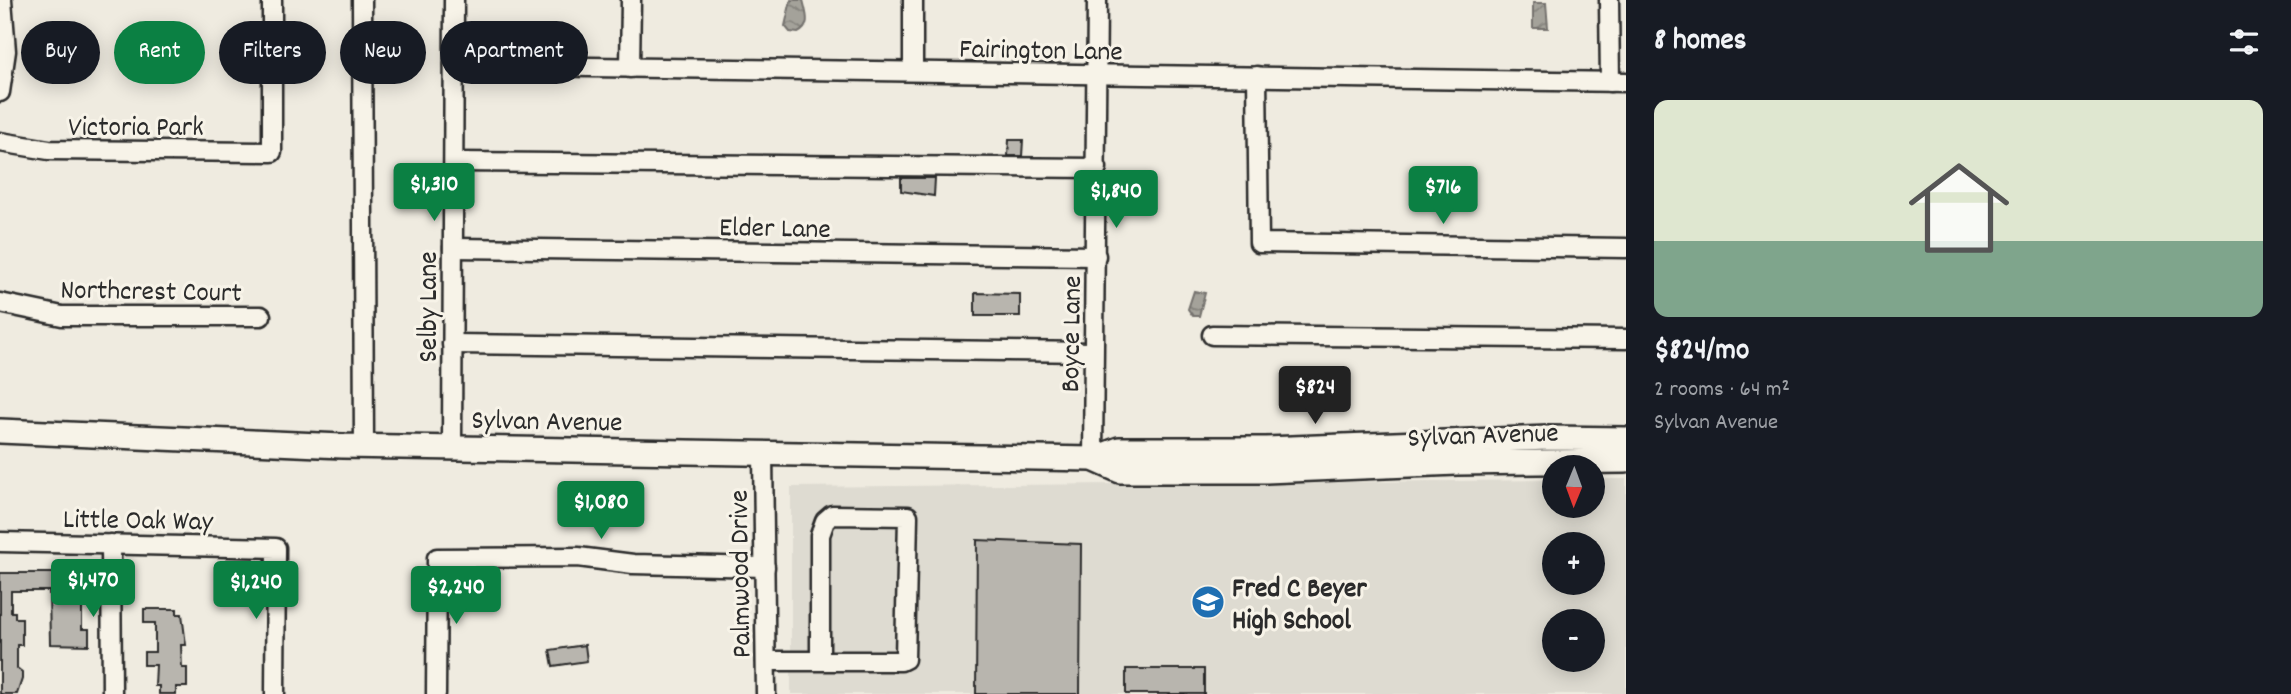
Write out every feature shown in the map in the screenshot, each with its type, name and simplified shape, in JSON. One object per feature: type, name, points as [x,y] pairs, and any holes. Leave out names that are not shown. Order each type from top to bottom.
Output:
[{"type":"main road","name":"Sylvan Avenue","points":[[0,431],[364,446],[1093,459],[1119,449],[1266,449],[1548,438],[1626,439]]},
{"type":"main road","name":"Sylvan Avenue","points":[[1093,459],[1121,471],[1239,471],[1457,463],[1626,461]]},
{"type":"street","points":[[0,92],[6,51],[2,0]]},
{"type":"street","name":"Victoria Park","points":[[0,142],[49,150],[272,152],[272,0]]},
{"type":"street","points":[[362,0],[364,446]]},
{"type":"street","name":"Selby Lane","points":[[454,0],[454,21]]},
{"type":"street","points":[[630,68],[631,0]]},
{"type":"street","points":[[913,0],[913,71]]},
{"type":"street","name":"Boyce Lane","points":[[1093,459],[1097,0]]},
{"type":"street","points":[[1609,0],[1618,82]]},
{"type":"street","name":"Fairington Lane","points":[[588,67],[1618,82]]},
{"type":"street","points":[[1257,76],[1259,243],[1626,248]]},
{"type":"street","name":"Selby Lane","points":[[452,447],[454,84]]},
{"type":"street","points":[[454,162],[1097,168]]},
{"type":"street","name":"Elder Lane","points":[[453,248],[1096,256]]},
{"type":"street","name":"Northcrest Court","points":[[0,303],[62,316],[261,317]]},
{"type":"street","points":[[1212,335],[1626,339]]},
{"type":"street","points":[[452,344],[1093,352]]},
{"type":"street","name":"Palmwood Drive","points":[[763,454],[766,694]]},
{"type":"street","points":[[766,660],[820,661],[905,659],[908,516],[832,514],[825,521],[820,535],[820,661]]},
{"type":"street","name":"Little Oak Way","points":[[0,542],[276,548],[275,694]]},
{"type":"street","points":[[111,544],[112,694]]},
{"type":"street","points":[[436,694],[437,558],[578,557],[633,564],[765,567]]},
{"type":"shaded area","name":"Fred C Beyer High School","points":[[1605,479],[1626,479],[1626,694],[791,694],[791,487],[1542,480],[1542,518],[1605,518]]},
{"type":"water","points":[[791,0],[803,0],[807,23],[798,33],[790,32],[785,26]]},
{"type":"water","points":[[1533,3],[1546,3],[1548,28],[1533,28]]},
{"type":"water","points":[[1194,291],[1205,293],[1199,316],[1193,316],[1188,309]]},
{"type":"building","points":[[1009,140],[1023,140],[1022,156],[1008,156]]},
{"type":"building","points":[[901,178],[935,178],[934,196],[901,191]]},
{"type":"building","points":[[975,293],[1020,294],[1020,316],[975,316]]},
{"type":"building","points":[[977,540],[1081,544],[1080,694],[976,694]]},
{"type":"building","points":[[62,569],[88,569],[89,597],[82,597],[82,629],[89,629],[89,645],[50,644],[49,591],[11,591],[11,612],[15,612],[15,618],[22,618],[22,645],[17,645],[17,668],[22,672],[22,679],[17,694],[0,694],[0,573],[62,573]]},
{"type":"building","points":[[144,609],[177,609],[177,614],[182,614],[186,645],[181,645],[182,668],[187,668],[187,687],[176,687],[176,694],[159,694],[159,686],[155,686],[156,665],[144,665],[144,652],[155,652],[155,623],[144,623]]},
{"type":"building","points":[[585,645],[587,661],[553,666],[550,650]]},
{"type":"building","points":[[1126,669],[1204,669],[1204,694],[1126,694]]},
{"type":"place","name":"Fred C Beyer High School","points":[[1208,602]]}]
